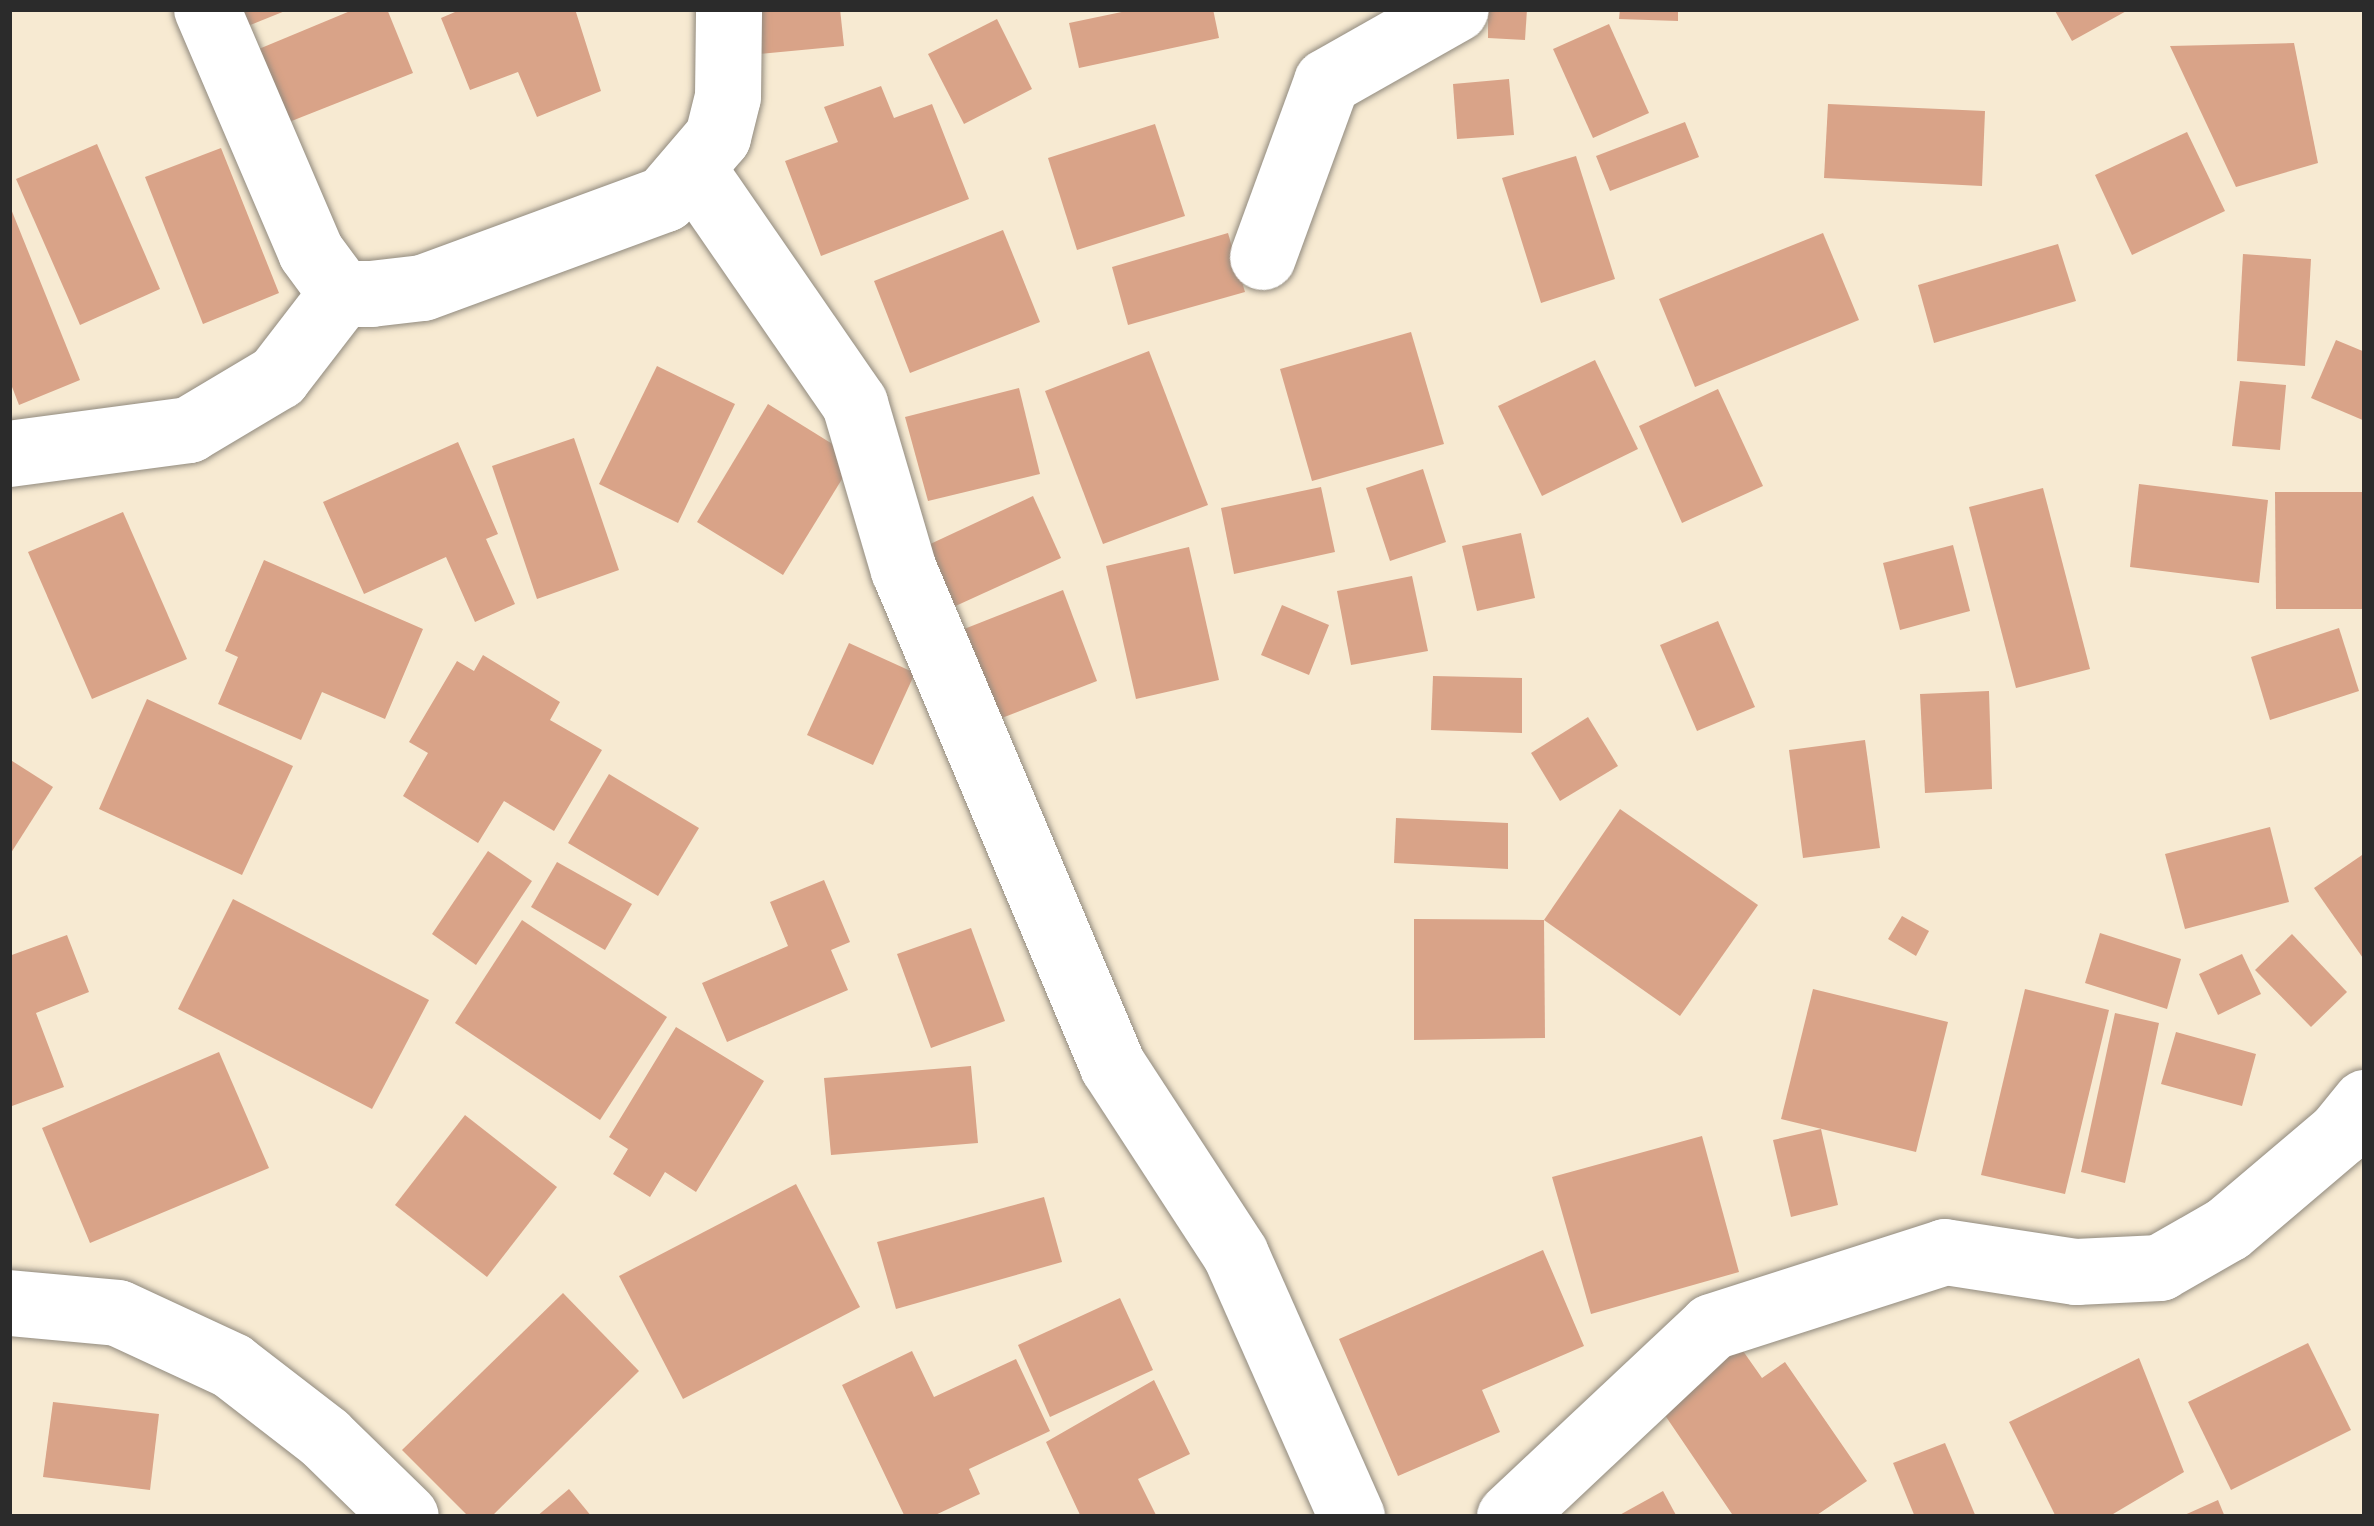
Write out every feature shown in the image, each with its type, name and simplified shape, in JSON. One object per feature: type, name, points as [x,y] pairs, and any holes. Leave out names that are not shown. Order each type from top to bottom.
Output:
[{"type":"street","points":[[207,9],[250,97],[285,200],[342,294]]},
{"type":"street","points":[[9,454],[189,430],[278,377],[342,294],[424,288],[664,199],[695,172],[718,137],[728,98],[729,9]]},
{"type":"street","points":[[1263,257],[1327,82],[1456,9]]},
{"type":"street","points":[[695,172],[855,404],[904,570],[1113,1066],[1236,1255],[1352,1517]]},
{"type":"street","points":[[1510,1517],[1712,1327],[1946,1252],[2076,1272],[2160,1268],[2228,1228],[2340,1134],[2365,1103]]},
{"type":"street","points":[[9,1303],[118,1313],[232,1366],[325,1438],[406,1517]]},
{"type":"building","points":[[224,9],[290,9],[233,32]]},
{"type":"building","points":[[355,9],[387,9],[413,73],[284,124],[254,51]]},
{"type":"building","points":[[462,9],[575,9],[601,91],[537,117],[518,72],[470,90],[441,18]]},
{"type":"building","points":[[744,9],[840,9],[844,46],[748,55]]},
{"type":"building","points":[[1136,9],[1213,9],[1219,38],[1079,68],[1069,23]]},
{"type":"building","points":[[1488,9],[1527,9],[1525,40],[1488,38]]},
{"type":"building","points":[[1620,9],[1678,9],[1678,21],[1619,19]]},
{"type":"building","points":[[2054,9],[2130,9],[2072,41]]},
{"type":"building","points":[[997,19],[1032,89],[964,124],[928,54]]},
{"type":"building","points":[[1609,24],[1649,113],[1593,138],[1553,49]]},
{"type":"building","points":[[2294,43],[2318,163],[2236,187],[2170,46]]},
{"type":"building","points":[[1509,79],[1514,135],[1457,139],[1453,84]]},
{"type":"building","points":[[881,86],[894,118],[932,104],[969,199],[821,256],[785,161],[838,142],[824,107]]},
{"type":"building","points":[[1828,104],[1985,111],[1982,186],[1824,178]]},
{"type":"building","points":[[1685,122],[1699,157],[1610,191],[1596,156]]},
{"type":"building","points":[[1155,124],[1185,216],[1077,250],[1048,158]]},
{"type":"building","points":[[2187,132],[2225,211],[2132,255],[2095,175]]},
{"type":"building","points":[[97,144],[160,289],[80,325],[16,179]]},
{"type":"building","points":[[221,148],[279,293],[203,324],[145,177]]},
{"type":"building","points":[[1576,156],[1615,279],[1541,303],[1502,178]]},
{"type":"building","points":[[9,204],[80,380],[19,405],[9,379]]},
{"type":"building","points":[[1003,230],[1040,322],[910,373],[874,281]]},
{"type":"building","points":[[1228,233],[1245,292],[1128,325],[1112,267]]},
{"type":"building","points":[[1823,233],[1859,320],[1695,387],[1659,299]]},
{"type":"building","points":[[2058,244],[2076,301],[1934,343],[1918,285]]},
{"type":"building","points":[[2243,254],[2311,259],[2305,366],[2237,361]]},
{"type":"building","points":[[1411,332],[1444,444],[1312,481],[1280,369]]},
{"type":"building","points":[[2336,340],[2365,352],[2365,421],[2311,398]]},
{"type":"building","points":[[1149,351],[1208,505],[1103,544],[1045,391]]},
{"type":"building","points":[[1595,360],[1638,449],[1542,496],[1498,406]]},
{"type":"building","points":[[657,366],[735,404],[678,523],[599,484]]},
{"type":"building","points":[[2240,381],[2286,385],[2280,450],[2232,446]]},
{"type":"building","points":[[1019,388],[1040,474],[928,501],[905,417]]},
{"type":"building","points":[[1718,389],[1763,486],[1682,523],[1639,426]]},
{"type":"building","points":[[768,404],[855,458],[783,575],[697,522]]},
{"type":"building","points":[[574,438],[619,570],[537,599],[492,466]]},
{"type":"building","points":[[458,442],[498,534],[486,539],[515,604],[475,622],[446,557],[364,594],[323,502]]},
{"type":"building","points":[[1423,469],[1446,542],[1390,561],[1366,488]]},
{"type":"building","points":[[2139,484],[2268,500],[2259,583],[2130,567]]},
{"type":"building","points":[[1321,487],[1335,552],[1234,574],[1221,508]]},
{"type":"building","points":[[2043,488],[2090,669],[2016,688],[1969,507]]},
{"type":"building","points":[[2275,492],[2365,492],[2365,609],[2276,609]]},
{"type":"building","points":[[1033,496],[1061,558],[938,614],[911,553]]},
{"type":"building","points":[[123,512],[187,659],[92,699],[28,552]]},
{"type":"building","points":[[1521,533],[1535,598],[1477,611],[1462,546]]},
{"type":"building","points":[[1953,545],[1970,611],[1900,630],[1883,563]]},
{"type":"building","points":[[1189,547],[1219,680],[1136,699],[1106,566]]},
{"type":"building","points":[[264,560],[423,629],[385,719],[322,692],[301,740],[218,704],[238,657],[225,651]]},
{"type":"building","points":[[1412,576],[1428,651],[1351,665],[1337,591]]},
{"type":"building","points":[[1063,590],[1097,681],[989,723],[954,633]]},
{"type":"building","points":[[1282,605],[1329,625],[1309,675],[1261,655]]},
{"type":"building","points":[[1718,621],[1755,707],[1697,731],[1660,645]]},
{"type":"building","points":[[2339,628],[2359,691],[2270,720],[2251,657]]},
{"type":"building","points":[[849,643],[915,673],[873,765],[807,735]]},
{"type":"building","points":[[483,655],[560,702],[550,720],[602,750],[554,831],[504,801],[478,843],[403,796],[428,753],[409,742],[457,661],[474,671]]},
{"type":"building","points":[[1433,676],[1522,678],[1522,733],[1431,730]]},
{"type":"building","points":[[1989,691],[1992,789],[1925,793],[1920,694]]},
{"type":"building","points":[[147,699],[293,766],[242,875],[99,809]]},
{"type":"building","points":[[1588,717],[1618,766],[1560,801],[1531,753]]},
{"type":"building","points":[[1865,740],[1880,848],[1803,858],[1789,750]]},
{"type":"building","points":[[9,759],[53,787],[9,856]]},
{"type":"building","points":[[609,774],[699,828],[658,896],[568,843]]},
{"type":"building","points":[[1620,809],[1758,905],[1680,1016],[1544,920]]},
{"type":"building","points":[[1396,818],[1508,823],[1508,869],[1394,863]]},
{"type":"building","points":[[2270,827],[2289,902],[2185,929],[2165,854]]},
{"type":"building","points":[[488,851],[532,881],[476,965],[432,934]]},
{"type":"building","points":[[2365,853],[2365,961],[2314,888]]},
{"type":"building","points":[[557,862],[632,904],[605,950],[531,907]]},
{"type":"building","points":[[824,880],[850,942],[831,950],[848,990],[727,1042],[702,983],[788,946],[770,902]]},
{"type":"building","points":[[233,899],[429,1000],[372,1109],[178,1009]]},
{"type":"building","points":[[1902,916],[1929,931],[1916,956],[1888,939]]},
{"type":"building","points":[[1414,919],[1544,920],[1545,1038],[1414,1040]]},
{"type":"building","points":[[522,920],[667,1017],[600,1120],[455,1023]]},
{"type":"building","points":[[971,928],[1005,1021],[931,1048],[897,954]]},
{"type":"building","points":[[2100,933],[2181,959],[2167,1009],[2085,983]]},
{"type":"building","points":[[2292,934],[2347,992],[2311,1027],[2255,970]]},
{"type":"building","points":[[67,935],[89,992],[36,1013],[64,1087],[12,1106],[9,956]]},
{"type":"building","points":[[2242,954],[2261,994],[2218,1015],[2199,974]]},
{"type":"building","points":[[1813,989],[1948,1022],[1916,1152],[1781,1119]]},
{"type":"building","points":[[2025,989],[2109,1010],[2065,1194],[1981,1175]]},
{"type":"building","points":[[2115,1013],[2159,1023],[2125,1183],[2081,1172]]},
{"type":"building","points":[[676,1027],[764,1081],[696,1192],[665,1172],[650,1197],[613,1174],[628,1149],[609,1137]]},
{"type":"building","points":[[2176,1032],[2256,1054],[2242,1106],[2161,1084]]},
{"type":"building","points":[[219,1052],[269,1168],[90,1243],[42,1128]]},
{"type":"building","points":[[971,1066],[978,1143],[831,1155],[824,1078]]},
{"type":"building","points":[[465,1115],[557,1187],[487,1277],[395,1205]]},
{"type":"building","points":[[1821,1129],[1838,1205],[1791,1217],[1773,1140]]},
{"type":"building","points":[[1702,1136],[1739,1272],[1591,1314],[1552,1177]]},
{"type":"building","points":[[796,1184],[860,1307],[683,1399],[619,1276]]},
{"type":"building","points":[[1044,1197],[1062,1262],[896,1309],[877,1242]]},
{"type":"building","points":[[1543,1250],[1584,1346],[1482,1390],[1500,1432],[1398,1476],[1339,1339]]},
{"type":"building","points":[[563,1293],[639,1371],[491,1517],[469,1517],[402,1450]]},
{"type":"building","points":[[1120,1298],[1153,1370],[1050,1417],[1018,1345]]},
{"type":"building","points":[[1736,1341],[1762,1378],[1785,1362],[1867,1481],[1814,1517],[1734,1517],[1654,1399]]},
{"type":"building","points":[[2308,1343],[2351,1430],[2231,1490],[2188,1402]]},
{"type":"building","points":[[912,1351],[934,1397],[1016,1359],[1050,1431],[969,1469],[980,1494],[931,1517],[905,1517],[842,1385]]},
{"type":"building","points":[[2139,1358],[2184,1472],[2108,1517],[2056,1517],[2009,1422]]},
{"type":"building","points":[[1154,1380],[1190,1454],[1138,1479],[1157,1517],[1081,1517],[1046,1442]]},
{"type":"building","points":[[53,1402],[159,1414],[150,1490],[43,1477]]},
{"type":"building","points":[[1945,1443],[1976,1517],[1915,1517],[1893,1463]]},
{"type":"building","points":[[569,1489],[592,1517],[536,1517]]},
{"type":"building","points":[[1663,1491],[1677,1517],[1616,1517]]},
{"type":"building","points":[[2218,1500],[2225,1517],[2180,1517]]}]
